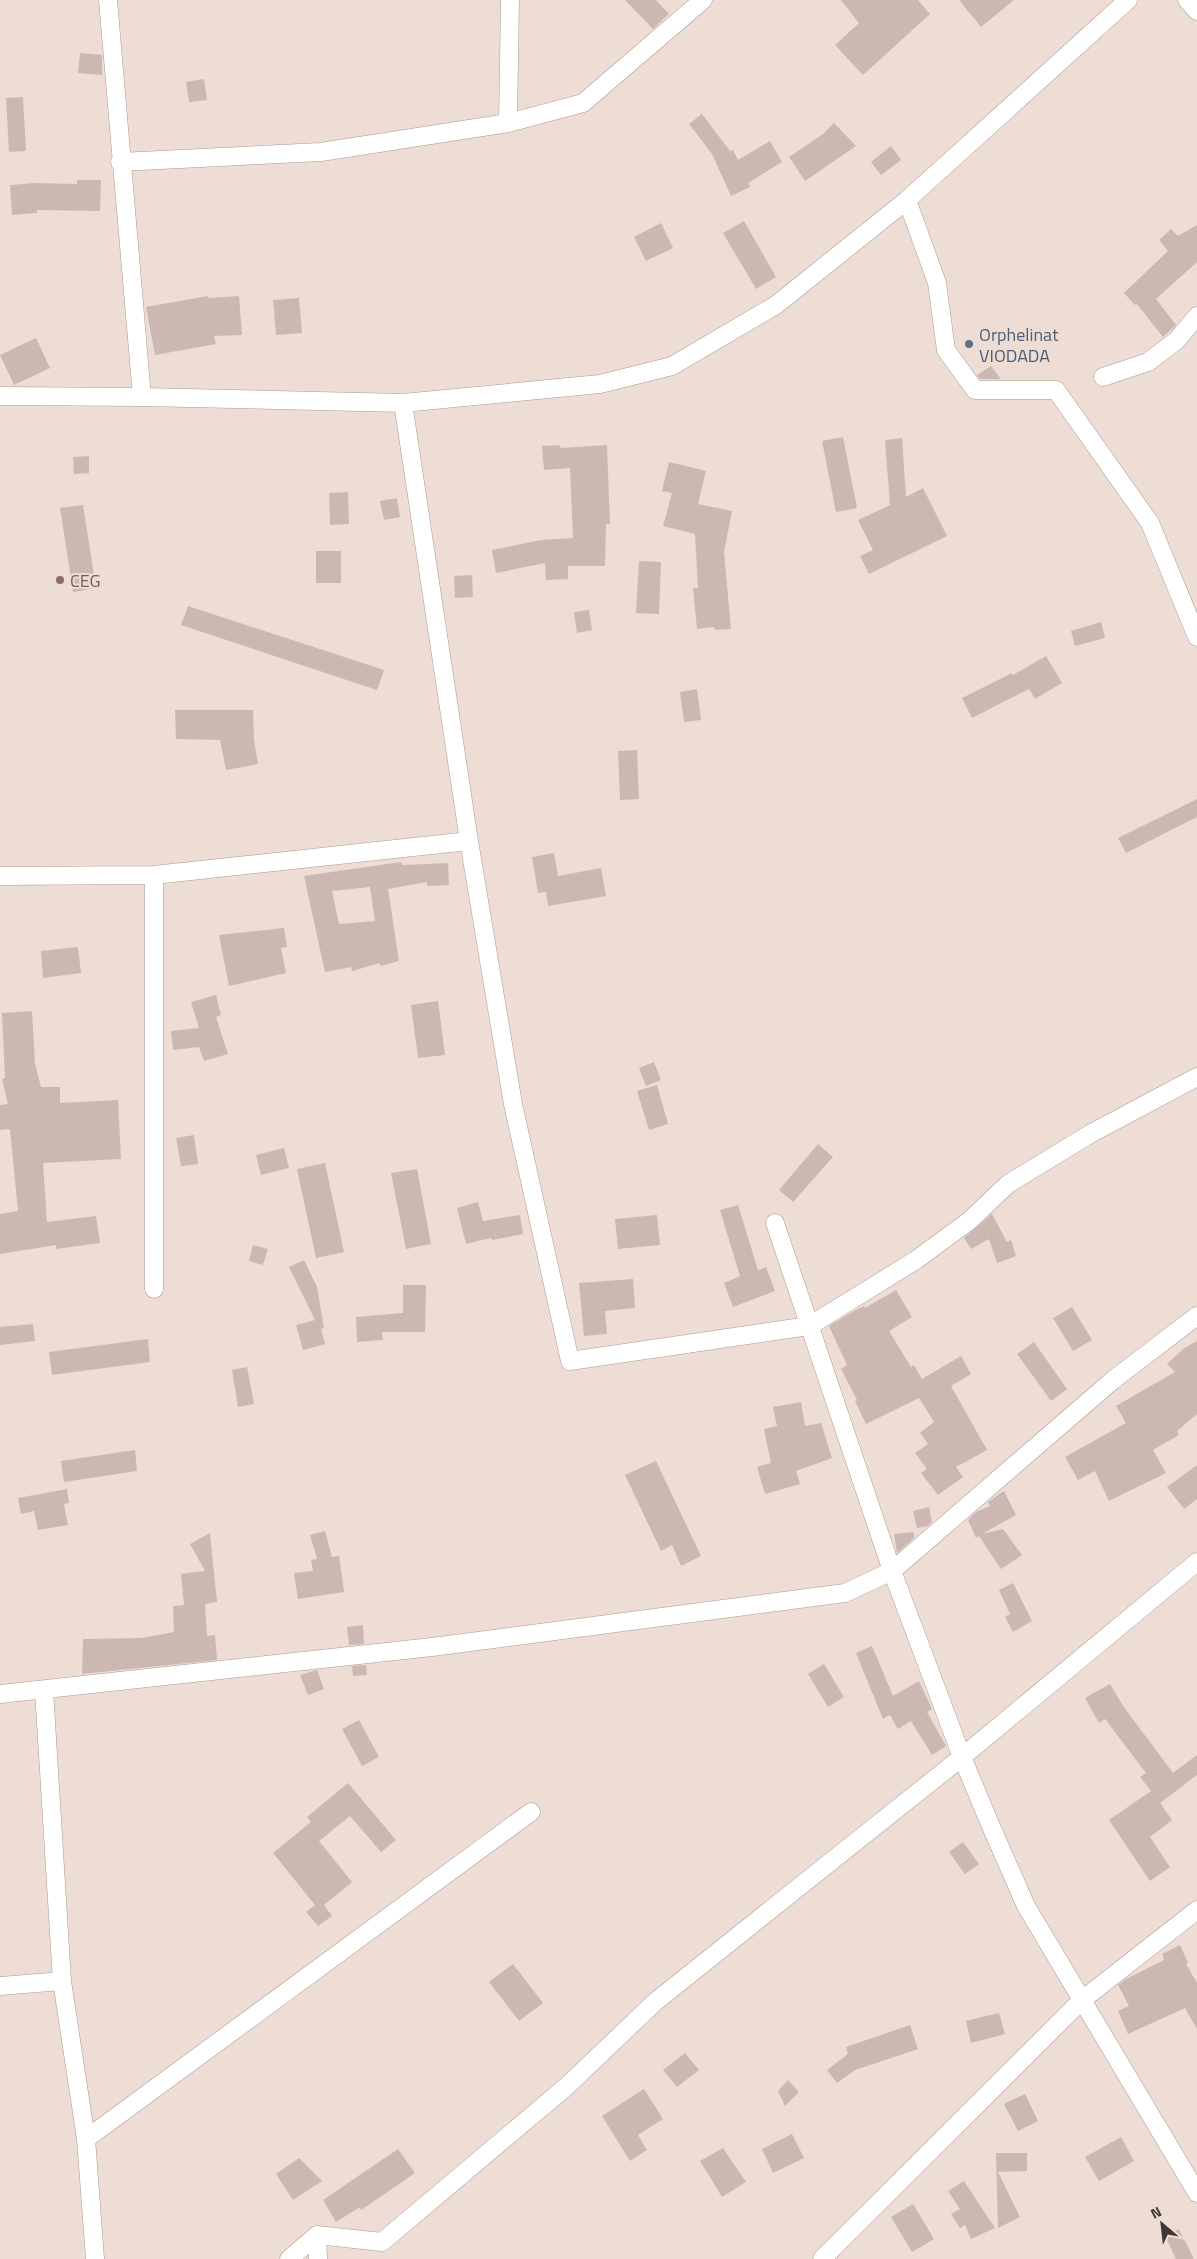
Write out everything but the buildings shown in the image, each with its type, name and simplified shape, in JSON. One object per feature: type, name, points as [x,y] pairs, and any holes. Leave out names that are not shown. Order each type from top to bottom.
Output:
[{"type":"street","points":[[108,0],[120,162],[142,397]]},
{"type":"street","points":[[508,123],[510,0]]},
{"type":"street","points":[[120,162],[321,152],[508,123],[583,102],[702,0]]},
{"type":"street","points":[[0,396],[403,402],[600,384],[672,366],[776,305],[907,200],[1128,0]]},
{"type":"street","points":[[1187,0],[1197,11]]},
{"type":"street","points":[[907,200],[936,283],[946,350],[975,390],[1056,390],[1150,522],[1197,637]]},
{"type":"street","points":[[1103,377],[1148,362],[1177,340],[1196,320]]},
{"type":"street","points":[[403,402],[469,841],[513,1104],[570,1361],[810,1326],[916,1260],[969,1222],[1008,1184],[1090,1134],[1197,1077]]},
{"type":"street","points":[[0,876],[154,875],[469,841]]},
{"type":"street","points":[[154,875],[154,1289]]},
{"type":"street","points":[[775,1223],[892,1571],[962,1757],[1026,1906],[1197,2193]]},
{"type":"street","points":[[0,1694],[432,1647],[845,1593],[892,1571],[1113,1380],[1197,1316]]},
{"type":"street","points":[[289,2259],[317,2235],[382,2242],[567,2086],[655,2002],[962,1757],[1197,1562]]},
{"type":"street","points":[[44,1690],[62,1981],[86,2139],[95,2259]]},
{"type":"street","points":[[86,2139],[531,1812]]},
{"type":"street","points":[[822,2259],[1082,2000],[1197,1910]]},
{"type":"street","points":[[0,1986],[62,1981]]},
{"type":"street","points":[[317,2235],[318,2259]]},
{"type":"place","name":"Orphelinat VIODADA","points":[[969,344]]},
{"type":"place","name":"CEG","points":[[60,580]]}]
